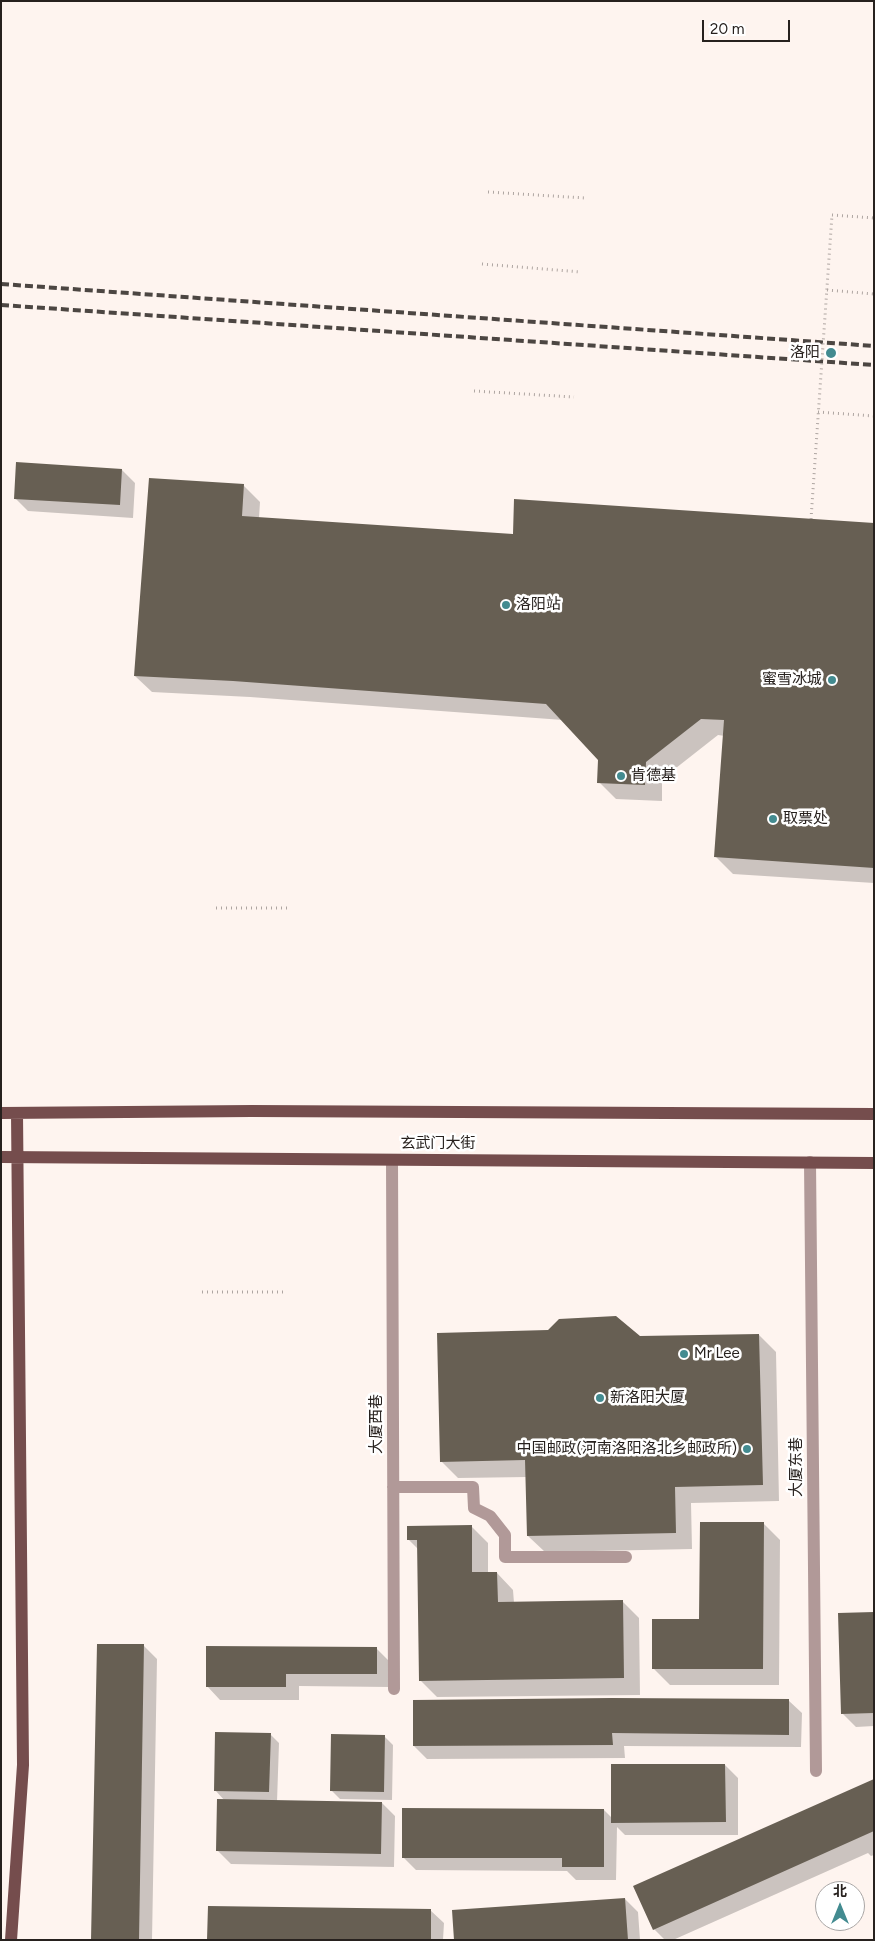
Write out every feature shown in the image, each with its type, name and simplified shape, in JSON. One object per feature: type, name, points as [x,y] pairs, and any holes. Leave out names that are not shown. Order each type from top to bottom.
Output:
[{"type":"main road","points":[[1,1113],[262,1111],[874,1114]]},
{"type":"main road","points":[[11,1940],[23,1764],[17,1113]]},
{"type":"main road","name":"玄武门大街","points":[[1,1157],[874,1164]]},
{"type":"lane","name":"大厦西巷","points":[[392,1160],[394,1689]]},
{"type":"lane","name":"大厦东巷","points":[[810,1162],[816,1771]]},
{"type":"lane","points":[[393,1487],[473,1487],[474,1508],[490,1516],[505,1535],[505,1557],[626,1557]]},
{"type":"path","points":[[488,192],[586,198]]},
{"type":"path","points":[[811,519],[832,215],[874,218]]},
{"type":"path","points":[[482,264],[581,272]]},
{"type":"path","points":[[827,290],[874,294]]},
{"type":"path","points":[[474,391],[574,398]]},
{"type":"path","points":[[818,412],[874,416]]},
{"type":"path","points":[[216,908],[288,908]]},
{"type":"path","points":[[202,1292],[283,1292]]},
{"type":"building","points":[[16,462],[122,469],[120,505],[14,499]]},
{"type":"building","name":"洛阳站","points":[[149,478],[244,484],[242,516],[513,534],[514,499],[874,523],[874,868],[714,857],[724,720],[701,719],[646,762],[645,785],[597,783],[598,760],[546,704],[233,681],[134,676]]},
{"type":"building","name":"新洛阳大厦","points":[[616,1316],[640,1336],[759,1334],[763,1485],[675,1487],[676,1533],[527,1536],[525,1460],[440,1462],[437,1333],[548,1330],[559,1319]]},
{"type":"building","points":[[700,1522],[764,1522],[763,1669],[652,1669],[652,1619],[699,1619]]},
{"type":"building","points":[[472,1525],[472,1572],[497,1572],[498,1602],[623,1600],[624,1678],[419,1681],[417,1540],[407,1540],[407,1526]]},
{"type":"building","points":[[874,1612],[874,1713],[841,1714],[838,1613]]},
{"type":"building","points":[[97,1644],[144,1644],[139,1940],[91,1940]]},
{"type":"building","points":[[206,1646],[377,1647],[377,1674],[286,1674],[286,1687],[206,1687]]},
{"type":"building","points":[[789,1699],[789,1735],[612,1733],[613,1745],[413,1746],[413,1700]]},
{"type":"building","points":[[215,1732],[271,1733],[269,1792],[214,1791]]},
{"type":"building","points":[[331,1734],[385,1735],[384,1792],[330,1791]]},
{"type":"building","points":[[611,1764],[725,1764],[726,1822],[611,1823]]},
{"type":"building","points":[[874,1779],[874,1831],[653,1930],[633,1886]]},
{"type":"building","points":[[217,1799],[382,1802],[381,1854],[216,1851]]},
{"type":"building","points":[[402,1808],[604,1809],[604,1867],[562,1867],[562,1858],[402,1858]]},
{"type":"building","points":[[625,1898],[628,1940],[454,1940],[452,1910]]},
{"type":"building","points":[[208,1906],[431,1909],[431,1940],[207,1940]]},
{"type":"railway","points":[[1,284],[874,346]]},
{"type":"railway","points":[[1,305],[874,365]]},
{"type":"place","name":"洛阳","points":[[831,353]]},
{"type":"place","name":"洛阳站","points":[[506,605]]},
{"type":"place","name":"蜜雪冰城","points":[[832,680]]},
{"type":"place","name":"肯德基","points":[[621,776]]},
{"type":"place","name":"取票处","points":[[773,819]]},
{"type":"place","name":"Mr Lee","points":[[684,1354]]},
{"type":"place","name":"新洛阳大厦","points":[[600,1398]]},
{"type":"place","name":"中国邮政(河南洛阳洛北乡邮政所)","points":[[747,1449]]}]
